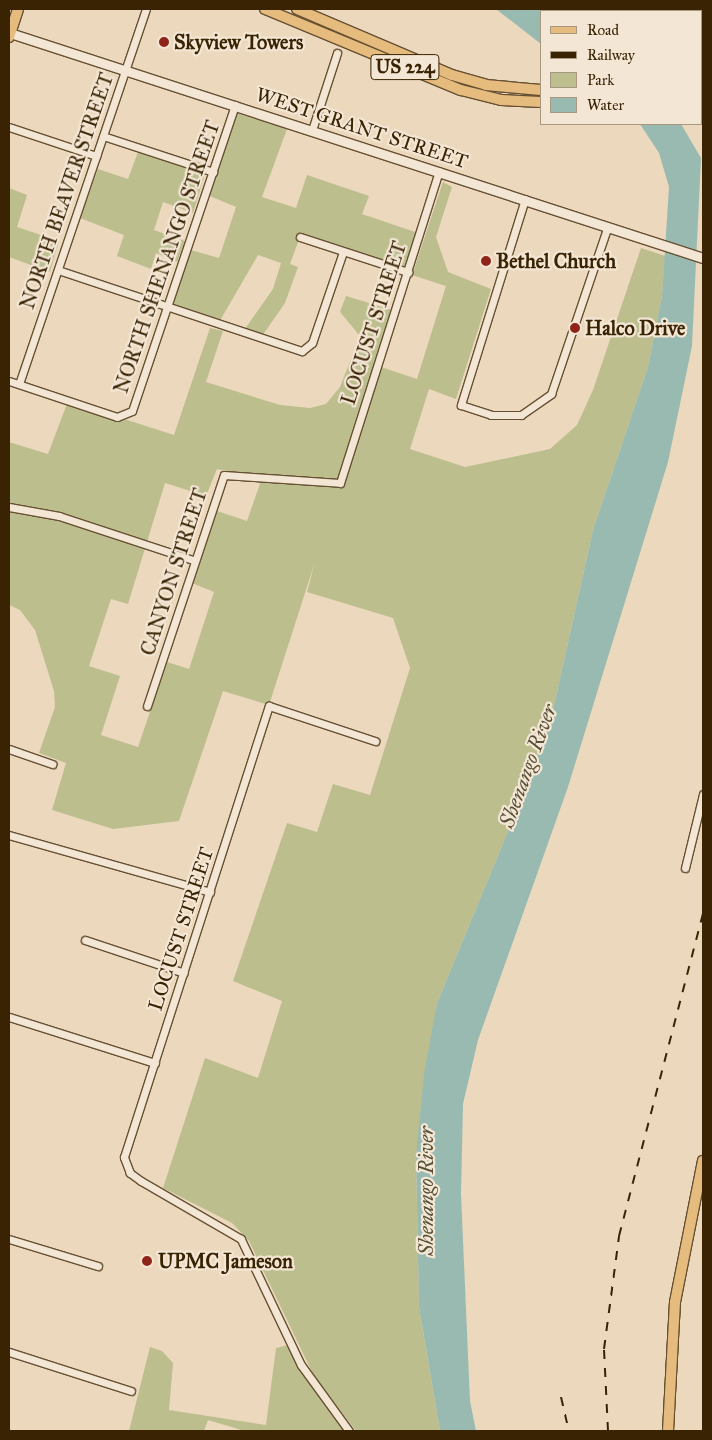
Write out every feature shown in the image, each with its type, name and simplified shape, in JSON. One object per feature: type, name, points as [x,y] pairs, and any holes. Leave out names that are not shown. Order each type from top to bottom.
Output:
[{"type":"main road","points":[[9,34],[18,9]]},
{"type":"main road","name":"US 224","points":[[297,9],[452,74],[486,85],[540,90]]},
{"type":"main road","name":"US 224","points":[[272,10],[461,90],[501,100],[540,102]]},
{"type":"main road","points":[[668,1431],[675,1302],[701,1179],[703,1161]]},
{"type":"street","name":"NORTH BEAVER STREET","points":[[19,384],[146,9]]},
{"type":"street","name":"WEST GRANT STREET","points":[[9,34],[312,130],[703,258]]},
{"type":"street","points":[[312,130],[337,53]]},
{"type":"street","name":"NORTH SHENANGO STREET","points":[[19,384],[126,416],[132,411],[235,106]]},
{"type":"street","points":[[9,127],[96,156]]},
{"type":"street","points":[[103,136],[213,172]]},
{"type":"street","name":"LOCUST STREET","points":[[340,483],[439,171]]},
{"type":"street","points":[[525,200],[461,405],[511,417],[537,408],[551,394],[608,226]]},
{"type":"street","points":[[300,237],[408,272]]},
{"type":"street","points":[[58,270],[297,351],[306,350],[312,343],[343,252]]},
{"type":"street","points":[[9,381],[19,384]]},
{"type":"street","name":"CANYON STREET","points":[[147,706],[193,560],[222,478],[228,473],[340,483]]},
{"type":"street","points":[[9,507],[59,516],[193,560]]},
{"type":"street","name":"LOCUST STREET","points":[[349,1431],[302,1365],[241,1239],[141,1181],[124,1163],[154,1063],[269,706],[375,741]]},
{"type":"street","points":[[9,749],[52,764]]},
{"type":"street","points":[[685,868],[703,794]]},
{"type":"street","points":[[9,835],[210,892]]},
{"type":"street","points":[[85,940],[184,972]]},
{"type":"street","points":[[9,1017],[154,1063]]},
{"type":"street","points":[[9,1239],[98,1266]]},
{"type":"street","points":[[9,1352],[131,1390]]},
{"type":"green space","points":[[233,112],[287,129],[262,197],[296,208],[307,175],[369,196],[362,214],[421,234],[408,272],[300,237],[290,264],[298,267],[285,303],[260,339],[242,333],[273,289],[281,263],[258,255],[218,324],[167,306],[187,249],[219,258],[236,207],[205,194]]},
{"type":"green space","points":[[138,152],[205,174],[193,213],[163,202],[154,230],[185,241],[177,262],[156,253],[151,269],[117,256],[124,235],[80,218],[98,169],[128,179]]},
{"type":"green space","points":[[443,182],[452,187],[436,237],[448,272],[491,289],[456,399],[429,389],[410,449],[465,467],[550,449],[577,425],[593,390],[641,248],[665,256],[662,296],[648,367],[593,530],[553,710],[529,781],[437,1003],[416,1156],[419,1307],[440,1431],[356,1431],[313,1374],[249,1241],[232,1223],[163,1188],[205,1058],[258,1078],[282,1001],[233,981],[287,823],[317,832],[333,784],[370,795],[410,668],[393,618],[307,592],[315,562],[269,705],[223,691],[179,821],[113,829],[52,810],[66,763],[39,753],[55,707],[54,691],[35,630],[20,610],[9,605],[9,442],[48,454],[68,401],[174,435],[210,328],[223,331],[206,382],[280,405],[310,408],[326,404],[340,387],[360,336],[340,312],[346,296],[396,311],[378,366],[417,379],[446,286],[412,275]],"holes":[[[217,469],[262,478],[247,521],[211,509],[187,581],[214,592],[189,669],[167,662],[138,747],[101,735],[120,676],[89,666],[111,599],[128,604],[165,483],[206,496]]]},
{"type":"green space","points":[[9,188],[27,195],[17,227],[59,241],[50,272],[9,257]]},
{"type":"green space","points":[[288,1345],[344,1431],[245,1431],[208,1420],[204,1431],[129,1431],[150,1347],[162,1351],[173,1363],[169,1410],[266,1425],[276,1348]]},
{"type":"water","points":[[496,9],[554,10],[540,10],[540,43]]},
{"type":"water","name":"Shenango River","points":[[641,125],[682,125],[701,158],[692,346],[668,462],[568,787],[478,1040],[463,1104],[461,1194],[470,1401],[476,1431],[440,1431],[419,1307],[416,1156],[424,1074],[437,1003],[529,781],[553,710],[593,530],[648,367],[662,296],[669,187],[659,153]]},
{"type":"railway","points":[[608,1431],[604,1349],[619,1236],[703,914]]},
{"type":"railway","points":[[561,1397],[569,1431]]},
{"type":"place","name":"Skyview Towers","points":[[164,42]]},
{"type":"place","name":"Bethel Church","points":[[486,261]]},
{"type":"place","name":"Halco Drive","points":[[575,328]]},
{"type":"place","name":"UPMC Jameson","points":[[147,1261]]}]
